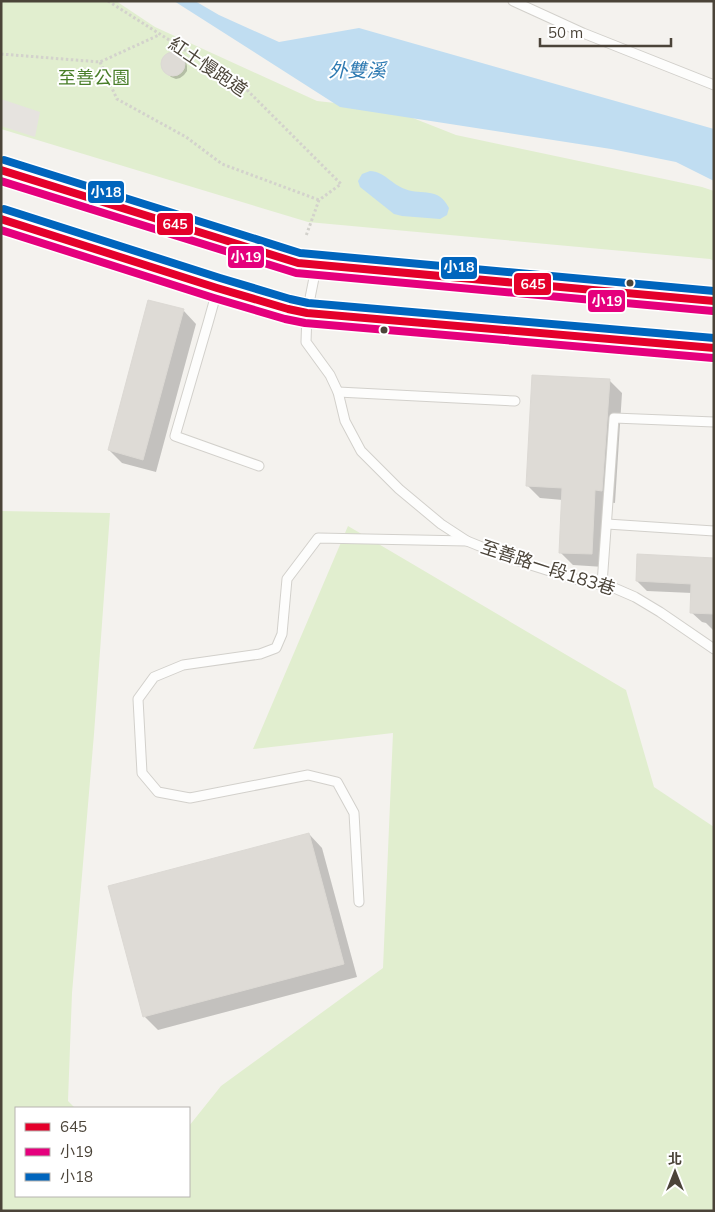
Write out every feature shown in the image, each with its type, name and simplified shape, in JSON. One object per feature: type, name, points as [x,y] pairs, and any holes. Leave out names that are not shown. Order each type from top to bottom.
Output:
[{"type":"main road","points":[[1,170],[298,262],[714,301]]},
{"type":"main road","points":[[1,219],[217,288],[307,313],[714,348]]},
{"type":"lane","points":[[513,1],[582,33],[714,85]]},
{"type":"lane","name":"至善路一段183巷","points":[[316,265],[307,313],[306,342],[330,375],[338,392],[345,421],[361,451],[399,489],[441,524],[466,541],[509,558],[575,579],[612,587],[635,597],[714,649]]},
{"type":"lane","points":[[217,288],[175,436],[259,466]]},
{"type":"lane","points":[[338,392],[515,401]]},
{"type":"lane","points":[[602,584],[614,418],[714,422]]},
{"type":"lane","points":[[607,524],[714,531]]},
{"type":"lane","points":[[359,902],[354,813],[337,782],[308,775],[190,798],[158,792],[142,773],[138,699],[154,676],[182,665],[260,654],[276,648],[282,634],[287,579],[318,538],[466,541]]},
{"type":"path","name":"紅土慢跑道","points":[[108,1],[246,89],[340,184],[319,200]]},
{"type":"path","points":[[1,54],[100,62],[160,34]]},
{"type":"path","points":[[100,62],[117,100],[186,137],[222,164],[319,200],[306,236]]},
{"type":"green space","name":"至善公園","points":[[1,1],[116,1],[155,27],[317,101],[390,109],[456,135],[714,191],[714,261],[710,259],[308,222],[1,129]]},
{"type":"green space","points":[[1,511],[110,513],[72,993],[68,1101],[74,1107],[15,1107],[15,1197],[190,1197],[190,1125],[221,1086],[383,968],[393,733],[253,749],[348,526],[626,690],[654,787],[714,827],[714,1211],[1,1211]]},
{"type":"shaded area","points":[[1,99],[40,112],[35,137],[1,126]]},
{"type":"water","name":"外雙溪","points":[[174,1],[195,1],[219,15],[279,42],[359,28],[714,129],[714,181],[676,162],[611,149],[340,107]]},
{"type":"water","points":[[370,171],[384,176],[405,189],[435,194],[445,201],[449,208],[447,215],[440,219],[394,214],[360,187],[358,181],[362,174]]},
{"type":"building","points":[[173,52],[182,55],[185,64],[182,73],[173,76],[164,73],[161,64],[164,55]]},
{"type":"building","points":[[148,300],[184,309],[143,460],[108,450]]},
{"type":"building","points":[[532,375],[610,379],[602,491],[595,490],[592,554],[559,553],[562,488],[526,486]]},
{"type":"building","points":[[637,554],[714,558],[714,614],[690,613],[691,584],[636,581]]},
{"type":"building","points":[[309,833],[344,964],[143,1017],[108,886]]},
{"type":"transit line","name":"小18","points":[[4,160],[300,253],[714,291]]},
{"type":"transit line","name":"645","points":[[1,170],[298,263],[714,301]]},
{"type":"transit line","name":"小19","points":[[1,181],[296,273],[713,311]]},
{"type":"transit line","name":"小18","points":[[4,209],[220,278],[308,303],[714,338]]},
{"type":"transit line","name":"645","points":[[1,219],[217,288],[307,313],[714,348]]},
{"type":"transit line","name":"小19","points":[[1,230],[214,298],[305,323],[713,358]]}]
